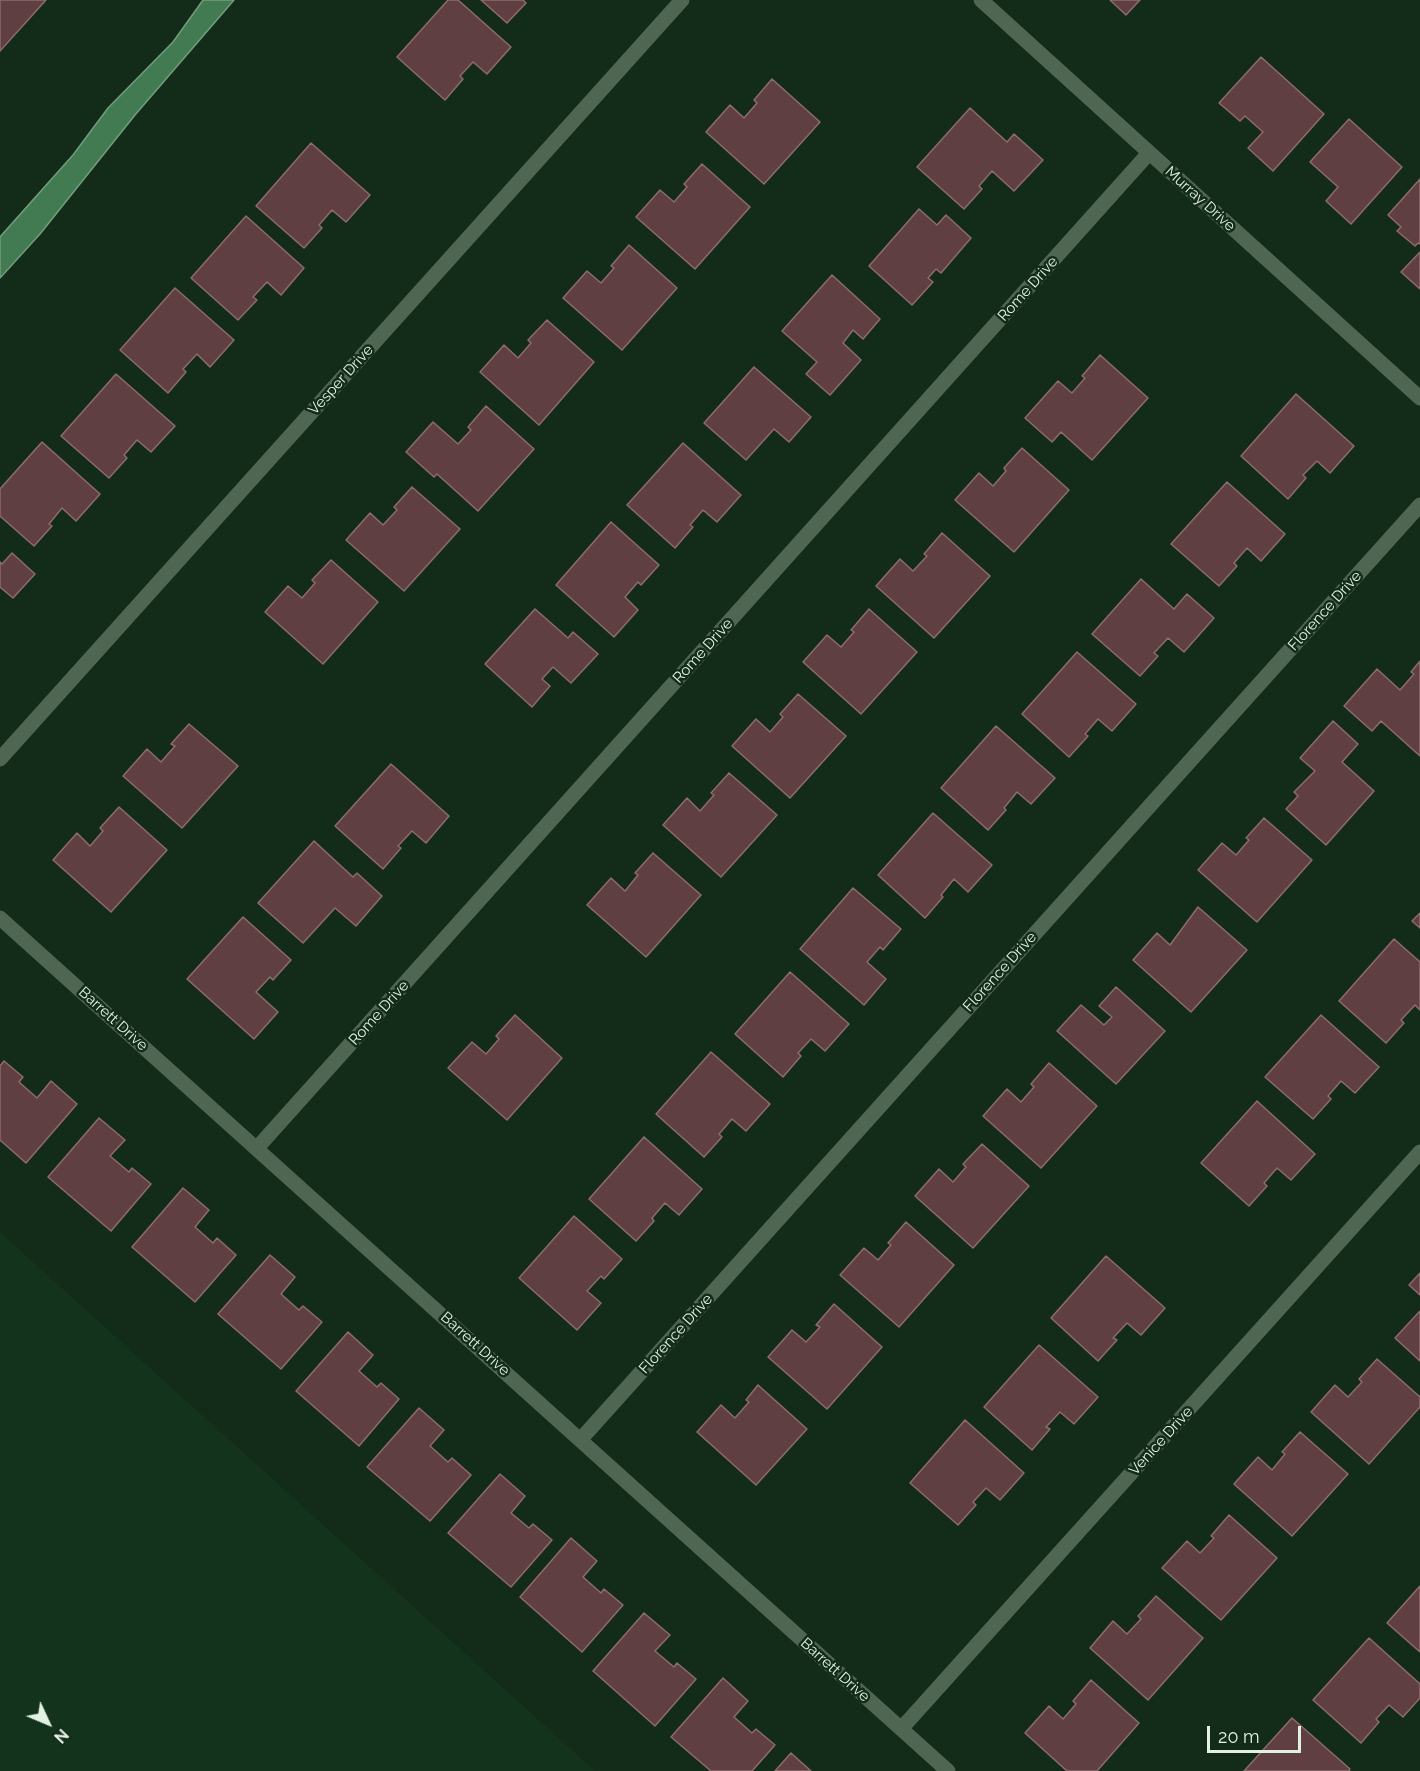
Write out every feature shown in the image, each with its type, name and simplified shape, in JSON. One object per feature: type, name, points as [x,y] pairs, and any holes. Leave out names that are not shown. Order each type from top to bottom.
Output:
[{"type":"street","name":"Vesper Drive","points":[[0,759],[682,0]]},
{"type":"street","name":"Murray Drive","points":[[981,0],[1420,398]]},
{"type":"street","name":"Rome Drive","points":[[257,1148],[1149,153]]},
{"type":"street","name":"Florence Drive","points":[[581,1439],[1420,505]]},
{"type":"street","name":"Barrett Drive","points":[[0,918],[948,1771]]},
{"type":"street","name":"Venice Drive","points":[[901,1729],[1420,1152]]},
{"type":"shaded area","points":[[203,0],[234,0],[135,115],[40,234],[0,278],[0,237],[73,155],[108,108],[173,42]]},
{"type":"shaded area","points":[[0,1232],[595,1771],[0,1771]]},
{"type":"building","points":[[0,0],[46,0],[0,51]]},
{"type":"building","points":[[448,0],[458,0],[511,47],[487,74],[473,62],[460,76],[463,79],[445,100],[397,57]]},
{"type":"building","points":[[481,0],[523,0],[526,3],[507,23]]},
{"type":"building","points":[[1110,0],[1140,0],[1126,15]]},
{"type":"building","points":[[1261,57],[1324,114],[1273,171],[1248,148],[1263,132],[1245,116],[1240,121],[1219,103]]},
{"type":"building","points":[[772,79],[820,122],[764,184],[706,132],[730,105],[744,118],[757,103],[754,100]]},
{"type":"building","points":[[970,108],[1007,142],[1014,134],[1043,160],[1014,191],[992,171],[979,186],[982,189],[964,209],[917,167]]},
{"type":"building","points":[[1349,119],[1402,167],[1351,224],[1326,201],[1338,187],[1310,162]]},
{"type":"building","points":[[311,143],[370,195],[346,222],[332,210],[319,225],[322,228],[304,248],[256,206]]},
{"type":"building","points":[[702,164],[750,207],[695,269],[636,217],[660,190],[674,202],[687,187],[684,184]]},
{"type":"building","points":[[1420,179],[1420,244],[1415,246],[1397,231],[1401,227],[1388,215]]},
{"type":"building","points":[[919,209],[937,225],[946,215],[971,238],[941,273],[936,269],[928,278],[933,282],[912,305],[869,266]]},
{"type":"building","points":[[246,216],[304,268],[281,295],[267,282],[253,297],[257,300],[238,320],[191,278]]},
{"type":"building","points":[[629,245],[677,288],[622,350],[563,298],[587,271],[601,283],[614,268],[611,266]]},
{"type":"building","points":[[1420,252],[1420,289],[1401,272]]},
{"type":"building","points":[[832,275],[880,319],[863,339],[853,330],[843,343],[861,360],[830,395],[806,374],[817,362],[782,331]]},
{"type":"building","points":[[175,288],[234,340],[210,367],[197,354],[183,369],[186,372],[168,393],[120,350]]},
{"type":"building","points":[[547,320],[594,362],[539,425],[480,372],[504,345],[518,358],[531,343],[528,340]]},
{"type":"building","points":[[1100,355],[1148,398],[1092,460],[1061,432],[1052,442],[1025,418],[1058,381],[1072,393],[1085,378],[1082,376]]},
{"type":"building","points":[[754,367],[811,417],[789,442],[774,429],[746,460],[704,423]]},
{"type":"building","points":[[116,374],[175,426],[151,452],[137,440],[124,455],[127,458],[109,478],[61,436]]},
{"type":"building","points":[[1296,394],[1354,446],[1330,473],[1317,461],[1303,475],[1306,478],[1288,499],[1241,456]]},
{"type":"building","points":[[486,406],[534,449],[478,511],[437,474],[434,477],[406,452],[433,422],[458,444],[471,430],[468,427]]},
{"type":"building","points":[[42,442],[100,494],[76,521],[62,508],[49,524],[52,526],[34,546],[0,516],[0,489]]},
{"type":"building","points":[[683,443],[741,495],[717,522],[703,510],[690,525],[693,527],[675,548],[627,505]]},
{"type":"building","points":[[1022,448],[1069,490],[1014,552],[955,500],[979,473],[993,486],[1006,471],[1004,468]]},
{"type":"building","points":[[1227,482],[1285,534],[1261,561],[1247,548],[1234,563],[1237,566],[1219,586],[1171,544]]},
{"type":"building","points":[[412,487],[460,529],[404,591],[346,540],[370,513],[383,525],[397,510],[394,507]]},
{"type":"building","points":[[611,522],[659,565],[641,585],[638,582],[625,597],[638,610],[614,637],[556,585]]},
{"type":"building","points":[[942,533],[990,576],[934,638],[876,586],[900,559],[913,571],[927,556],[924,554]]},
{"type":"building","points":[[12,553],[35,574],[13,598],[0,587],[0,562],[2,564]]},
{"type":"building","points":[[331,560],[378,602],[323,664],[265,612],[288,586],[302,598],[315,583],[312,580]]},
{"type":"building","points":[[1141,579],[1174,609],[1187,594],[1214,618],[1184,652],[1168,638],[1154,653],[1158,656],[1140,676],[1092,634]]},
{"type":"building","points":[[535,609],[568,638],[573,632],[598,654],[571,683],[553,667],[542,679],[550,686],[532,707],[485,664]]},
{"type":"building","points":[[869,609],[917,652],[861,714],[803,662],[827,635],[841,647],[854,632],[851,630]]},
{"type":"building","points":[[1077,652],[1136,704],[1112,731],[1098,719],[1085,734],[1088,736],[1069,757],[1022,714]]},
{"type":"building","points":[[1420,661],[1420,756],[1381,721],[1372,731],[1344,706],[1377,669],[1400,690],[1414,674],[1411,672]]},
{"type":"building","points":[[798,694],[846,736],[790,798],[732,746],[756,719],[770,732],[783,717],[780,714]]},
{"type":"building","points":[[1333,721],[1358,744],[1342,762],[1374,791],[1326,845],[1286,809],[1298,796],[1294,792],[1315,771],[1300,758]]},
{"type":"building","points":[[189,724],[238,766],[182,828],[123,776],[147,749],[161,762],[175,746],[171,744]]},
{"type":"building","points":[[996,726],[1055,778],[1031,804],[1017,792],[1004,808],[1006,810],[988,830],[941,788]]},
{"type":"building","points":[[391,764],[449,816],[426,843],[412,831],[398,846],[401,848],[383,869],[335,826]]},
{"type":"building","points":[[729,773],[777,815],[721,877],[663,825],[687,798],[700,811],[714,795],[711,793]]},
{"type":"building","points":[[119,807],[167,850],[111,912],[53,860],[77,833],[90,846],[103,831],[100,828]]},
{"type":"building","points":[[933,813],[992,865],[968,892],[954,879],[941,895],[943,897],[925,918],[878,875]]},
{"type":"building","points":[[1264,818],[1312,860],[1257,922],[1198,870],[1222,843],[1236,855],[1249,840],[1246,838]]},
{"type":"building","points":[[314,841],[353,877],[357,873],[382,896],[356,926],[335,908],[303,943],[258,903]]},
{"type":"building","points":[[653,853],[701,895],[646,957],[587,905],[611,878],[625,891],[638,875],[635,873]]},
{"type":"building","points":[[853,888],[901,929],[883,950],[880,947],[867,962],[886,979],[864,1005],[800,949]]},
{"type":"building","points":[[1198,907],[1247,950],[1191,1012],[1133,960],[1157,933],[1170,945]]},
{"type":"building","points":[[1420,913],[1420,928],[1412,921]]},
{"type":"building","points":[[243,917],[291,960],[273,980],[270,977],[256,992],[278,1012],[254,1039],[187,979]]},
{"type":"building","points":[[1394,939],[1420,962],[1420,1010],[1415,1005],[1401,1020],[1404,1023],[1386,1043],[1339,1001]]},
{"type":"building","points":[[790,972],[849,1024],[825,1051],[811,1039],[798,1053],[801,1056],[783,1077],[735,1034]]},
{"type":"building","points":[[1116,987],[1165,1031],[1116,1084],[1057,1031],[1081,1005],[1104,1025],[1112,1017],[1099,1006]]},
{"type":"building","points":[[515,1015],[562,1058],[507,1120],[448,1068],[472,1042],[486,1054],[499,1039],[496,1036]]},
{"type":"building","points":[[1321,1015],[1379,1067],[1355,1093],[1341,1081],[1328,1096],[1331,1099],[1313,1119],[1265,1077]]},
{"type":"building","points":[[711,1052],[770,1104],[746,1131],[732,1119],[719,1134],[722,1137],[704,1157],[656,1114]]},
{"type":"building","points":[[4,1061],[23,1077],[19,1082],[37,1098],[51,1081],[77,1104],[26,1163],[0,1140],[0,1066]]},
{"type":"building","points":[[1049,1063],[1097,1106],[1041,1168],[983,1116],[1007,1089],[1021,1102],[1034,1087],[1031,1084]]},
{"type":"building","points":[[1257,1101],[1315,1154],[1291,1180],[1277,1168],[1264,1183],[1267,1186],[1249,1206],[1201,1163]]},
{"type":"building","points":[[99,1118],[125,1140],[110,1156],[129,1172],[132,1168],[151,1184],[111,1231],[48,1177]]},
{"type":"building","points":[[644,1137],[702,1189],[679,1215],[665,1203],[652,1218],[654,1221],[636,1241],[589,1199]]},
{"type":"building","points":[[982,1144],[1029,1186],[973,1248],[915,1196],[939,1169],[953,1182],[966,1167],[963,1164]]},
{"type":"building","points":[[183,1188],[209,1210],[195,1227],[213,1243],[217,1238],[236,1255],[195,1302],[132,1247]]},
{"type":"building","points":[[574,1216],[622,1259],[604,1279],[601,1276],[587,1291],[601,1303],[577,1330],[519,1278]]},
{"type":"building","points":[[906,1222],[954,1265],[899,1327],[840,1275],[864,1248],[878,1260],[891,1245],[888,1243]]},
{"type":"building","points":[[270,1255],[295,1277],[281,1294],[299,1310],[303,1306],[322,1322],[281,1369],[218,1314]]},
{"type":"building","points":[[1106,1256],[1165,1308],[1141,1335],[1127,1323],[1113,1338],[1117,1340],[1098,1361],[1051,1318]]},
{"type":"building","points":[[1420,1273],[1420,1295],[1409,1285]]},
{"type":"building","points":[[834,1304],[882,1347],[827,1409],[768,1357],[792,1330],[806,1342],[820,1327],[816,1325]]},
{"type":"building","points":[[1420,1311],[1420,1361],[1395,1338]]},
{"type":"building","points":[[348,1332],[373,1355],[359,1371],[377,1387],[381,1383],[399,1399],[359,1446],[296,1391]]},
{"type":"building","points":[[1039,1345],[1098,1397],[1074,1424],[1060,1412],[1046,1427],[1050,1429],[1032,1450],[984,1407]]},
{"type":"building","points":[[1377,1359],[1420,1397],[1420,1407],[1369,1464],[1311,1412],[1335,1385],[1348,1397],[1362,1382],[1359,1379]]},
{"type":"building","points":[[758,1385],[807,1429],[756,1485],[697,1432],[721,1405],[735,1418],[749,1402],[746,1400]]},
{"type":"building","points":[[419,1408],[444,1430],[430,1446],[448,1462],[452,1458],[471,1475],[430,1521],[367,1467]]},
{"type":"building","points":[[965,1420],[1024,1473],[1000,1500],[986,1488],[973,1502],[976,1505],[958,1525],[910,1483]]},
{"type":"building","points":[[1300,1432],[1348,1474],[1292,1536],[1234,1484],[1258,1457],[1272,1470],[1285,1454],[1282,1452]]},
{"type":"building","points":[[500,1474],[525,1496],[511,1513],[529,1528],[533,1524],[552,1540],[511,1587],[448,1533]]},
{"type":"building","points":[[1229,1515],[1277,1558],[1221,1620],[1162,1568],[1187,1541],[1200,1553],[1214,1538],[1211,1536]]},
{"type":"building","points":[[571,1538],[597,1561],[583,1577],[601,1593],[604,1589],[623,1605],[582,1652],[520,1597]]},
{"type":"building","points":[[1420,1586],[1420,1652],[1387,1623]]},
{"type":"building","points":[[1156,1596],[1203,1638],[1148,1700],[1090,1648],[1113,1621],[1127,1634],[1141,1619],[1138,1616]]},
{"type":"building","points":[[644,1613],[670,1635],[655,1651],[674,1667],[677,1663],[696,1679],[655,1726],[593,1671]]},
{"type":"building","points":[[1369,1638],[1420,1684],[1420,1698],[1403,1717],[1389,1705],[1376,1719],[1379,1722],[1361,1743],[1313,1700]]},
{"type":"building","points":[[723,1678],[748,1701],[734,1717],[752,1733],[756,1729],[775,1745],[752,1771],[711,1771],[671,1737]]},
{"type":"building","points":[[1091,1680],[1139,1723],[1097,1771],[1067,1771],[1025,1733],[1049,1706],[1063,1719],[1076,1704],[1073,1701]]},
{"type":"building","points":[[1292,1718],[1350,1769],[1349,1771],[1244,1771]]},
{"type":"building","points":[[791,1753],[811,1771],[775,1771]]}]
